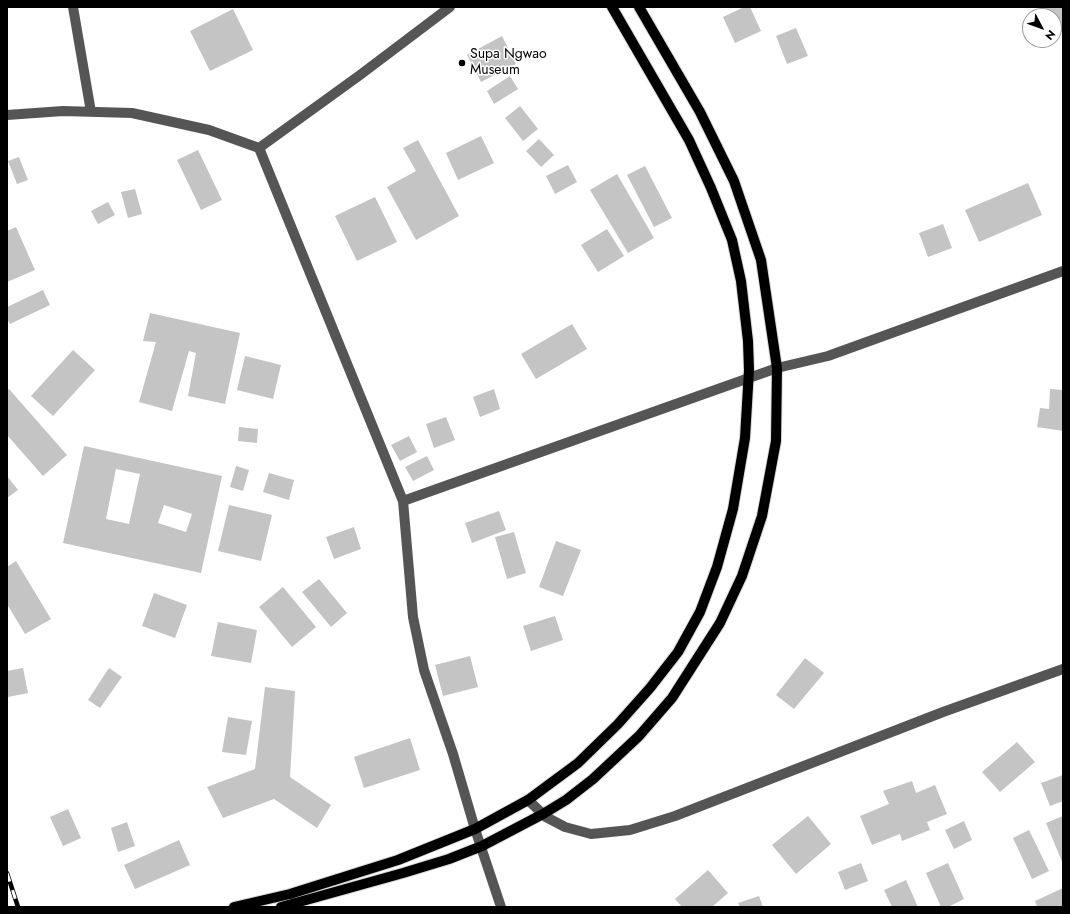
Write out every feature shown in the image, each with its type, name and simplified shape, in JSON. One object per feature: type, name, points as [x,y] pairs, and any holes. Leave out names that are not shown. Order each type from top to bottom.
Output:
[{"type":"main road","points":[[234,907],[290,894],[398,860],[475,829],[528,800],[578,763],[618,724],[650,688],[678,652],[700,612],[717,567],[733,510],[745,438],[749,378],[748,341],[742,289],[732,240],[711,188],[689,140],[612,7]]},
{"type":"main road","points":[[281,907],[403,873],[482,846],[543,814],[566,800],[593,779],[639,736],[672,698],[720,622],[742,576],[762,516],[776,441],[777,368],[761,260],[734,181],[700,112],[639,7]]},
{"type":"street","points":[[73,7],[91,112]]},
{"type":"street","points":[[259,148],[360,75],[450,7]]},
{"type":"street","points":[[7,115],[63,111],[132,113],[209,130],[259,148],[403,501],[413,617],[424,670],[453,754],[475,829],[482,846],[501,907]]},
{"type":"street","points":[[403,501],[777,368],[828,356],[1063,271]]},
{"type":"street","points":[[528,800],[543,814],[565,827],[591,834],[630,830],[675,816],[943,712],[1063,669]]},
{"type":"building","points":[[744,7],[750,7],[761,31],[735,43],[723,17]]},
{"type":"building","points":[[1063,7],[1063,31],[1062,8],[1040,8]]},
{"type":"building","points":[[233,9],[253,50],[210,71],[190,31]]},
{"type":"building","points":[[796,28],[808,56],[787,64],[776,36]]},
{"type":"building","points":[[502,36],[516,64],[481,82],[467,55]]},
{"type":"building","points":[[510,76],[518,89],[494,104],[487,91]]},
{"type":"building","points":[[520,106],[538,129],[523,141],[505,118]]},
{"type":"building","points":[[481,136],[494,163],[458,180],[446,153]]},
{"type":"building","points":[[539,139],[554,155],[541,167],[526,151]]},
{"type":"building","points":[[418,140],[459,216],[416,240],[387,187],[416,171],[403,148]]},
{"type":"building","points":[[198,150],[222,200],[201,210],[177,160]]},
{"type":"building","points":[[19,157],[28,180],[17,184],[8,161]]},
{"type":"building","points":[[568,165],[577,182],[555,194],[546,176]]},
{"type":"building","points":[[645,166],[672,218],[654,227],[627,175]]},
{"type":"building","points":[[617,174],[654,238],[628,253],[590,190]]},
{"type":"building","points":[[1028,183],[1042,215],[979,242],[965,210]]},
{"type":"building","points":[[135,189],[142,214],[128,218],[121,192]]},
{"type":"building","points":[[375,197],[397,242],[357,261],[335,216]]},
{"type":"building","points":[[108,202],[115,215],[98,224],[91,211]]},
{"type":"building","points":[[943,224],[952,248],[928,257],[919,233]]},
{"type":"building","points":[[16,227],[35,270],[7,282],[7,231]]},
{"type":"building","points":[[607,229],[624,256],[598,272],[581,245]]},
{"type":"building","points":[[43,290],[50,305],[10,324],[7,319],[7,307]]},
{"type":"building","points":[[150,313],[240,333],[225,404],[188,396],[196,353],[189,351],[172,411],[139,402],[156,342],[143,341]]},
{"type":"building","points":[[572,324],[587,349],[536,379],[521,354]]},
{"type":"building","points":[[73,350],[95,370],[53,416],[31,396]]},
{"type":"building","points":[[245,356],[281,365],[273,399],[237,390]]},
{"type":"building","points":[[9,389],[67,455],[43,476],[7,435],[7,391]]},
{"type":"building","points":[[494,389],[500,409],[480,417],[473,397]]},
{"type":"building","points":[[1050,389],[1063,390],[1063,431],[1037,427],[1040,408],[1049,409]]},
{"type":"building","points":[[446,417],[455,440],[434,448],[426,424]]},
{"type":"building","points":[[239,427],[258,429],[257,443],[238,441]]},
{"type":"building","points":[[409,436],[417,452],[400,461],[391,445]]},
{"type":"building","points":[[84,446],[222,476],[201,573],[63,543]],"holes":[[[116,469],[140,474],[129,524],[106,519]],[[164,505],[192,514],[186,532],[158,523]]]},
{"type":"building","points":[[427,456],[434,470],[413,481],[405,467]]},
{"type":"building","points":[[236,466],[249,470],[243,491],[230,487]]},
{"type":"building","points":[[269,473],[294,480],[289,500],[263,492]]},
{"type":"building","points":[[7,476],[18,490],[7,498]]},
{"type":"building","points":[[229,505],[272,515],[261,561],[218,551]]},
{"type":"building","points":[[499,511],[506,530],[472,543],[465,523]]},
{"type":"building","points":[[354,527],[361,549],[334,559],[326,537]]},
{"type":"building","points":[[514,532],[526,573],[507,579],[495,537]]},
{"type":"building","points":[[556,541],[581,550],[563,596],[539,587]]},
{"type":"building","points":[[16,561],[51,619],[25,634],[7,604],[7,567]]},
{"type":"building","points":[[319,579],[347,613],[331,627],[302,592]]},
{"type":"building","points":[[283,587],[316,627],[292,647],[259,607]]},
{"type":"building","points":[[154,593],[187,605],[175,638],[142,626]]},
{"type":"building","points":[[555,616],[563,640],[531,651],[523,626]]},
{"type":"building","points":[[218,622],[257,630],[251,663],[211,656]]},
{"type":"building","points":[[470,656],[478,687],[443,696],[435,665]]},
{"type":"building","points":[[805,658],[824,673],[794,709],[776,695]]},
{"type":"building","points":[[23,668],[28,693],[8,697],[7,671]]},
{"type":"building","points":[[109,668],[122,677],[100,708],[88,700]]},
{"type":"building","points":[[265,687],[295,691],[290,777],[331,805],[317,828],[274,799],[223,818],[207,787],[255,769]]},
{"type":"building","points":[[228,717],[252,721],[246,755],[222,752]]},
{"type":"building","points":[[410,738],[420,770],[364,788],[354,757]]},
{"type":"building","points":[[1017,742],[1035,762],[1000,792],[982,772]]},
{"type":"building","points":[[1063,775],[1063,801],[1050,806],[1041,783]]},
{"type":"building","points":[[912,781],[916,793],[935,785],[947,814],[927,822],[930,830],[902,841],[900,834],[872,845],[860,816],[889,804],[883,791]]},
{"type":"building","points":[[68,809],[81,838],[63,846],[50,817]]},
{"type":"building","points":[[808,816],[831,844],[796,874],[772,845]]},
{"type":"building","points":[[1063,816],[1063,864],[1046,823]]},
{"type":"building","points":[[964,821],[972,840],[954,849],[945,830]]},
{"type":"building","points":[[127,822],[135,846],[118,852],[111,828]]},
{"type":"building","points":[[1029,830],[1049,871],[1032,879],[1013,838]]},
{"type":"building","points":[[179,840],[190,865],[135,889],[124,865]]},
{"type":"building","points":[[861,863],[868,881],[845,890],[838,872]]},
{"type":"building","points":[[948,863],[964,899],[948,907],[941,907],[926,873]]},
{"type":"building","points":[[708,870],[728,893],[712,907],[682,907],[675,899]]},
{"type":"building","points":[[906,880],[918,907],[892,907],[884,890]]},
{"type":"building","points":[[1063,888],[1063,907],[1037,907],[1035,901]]},
{"type":"building","points":[[759,896],[763,907],[740,907],[738,903]]},
{"type":"railway","points":[[7,873],[18,907]]},
{"type":"place","name":"Supa Ngwao Museum","points":[[462,63]]}]
